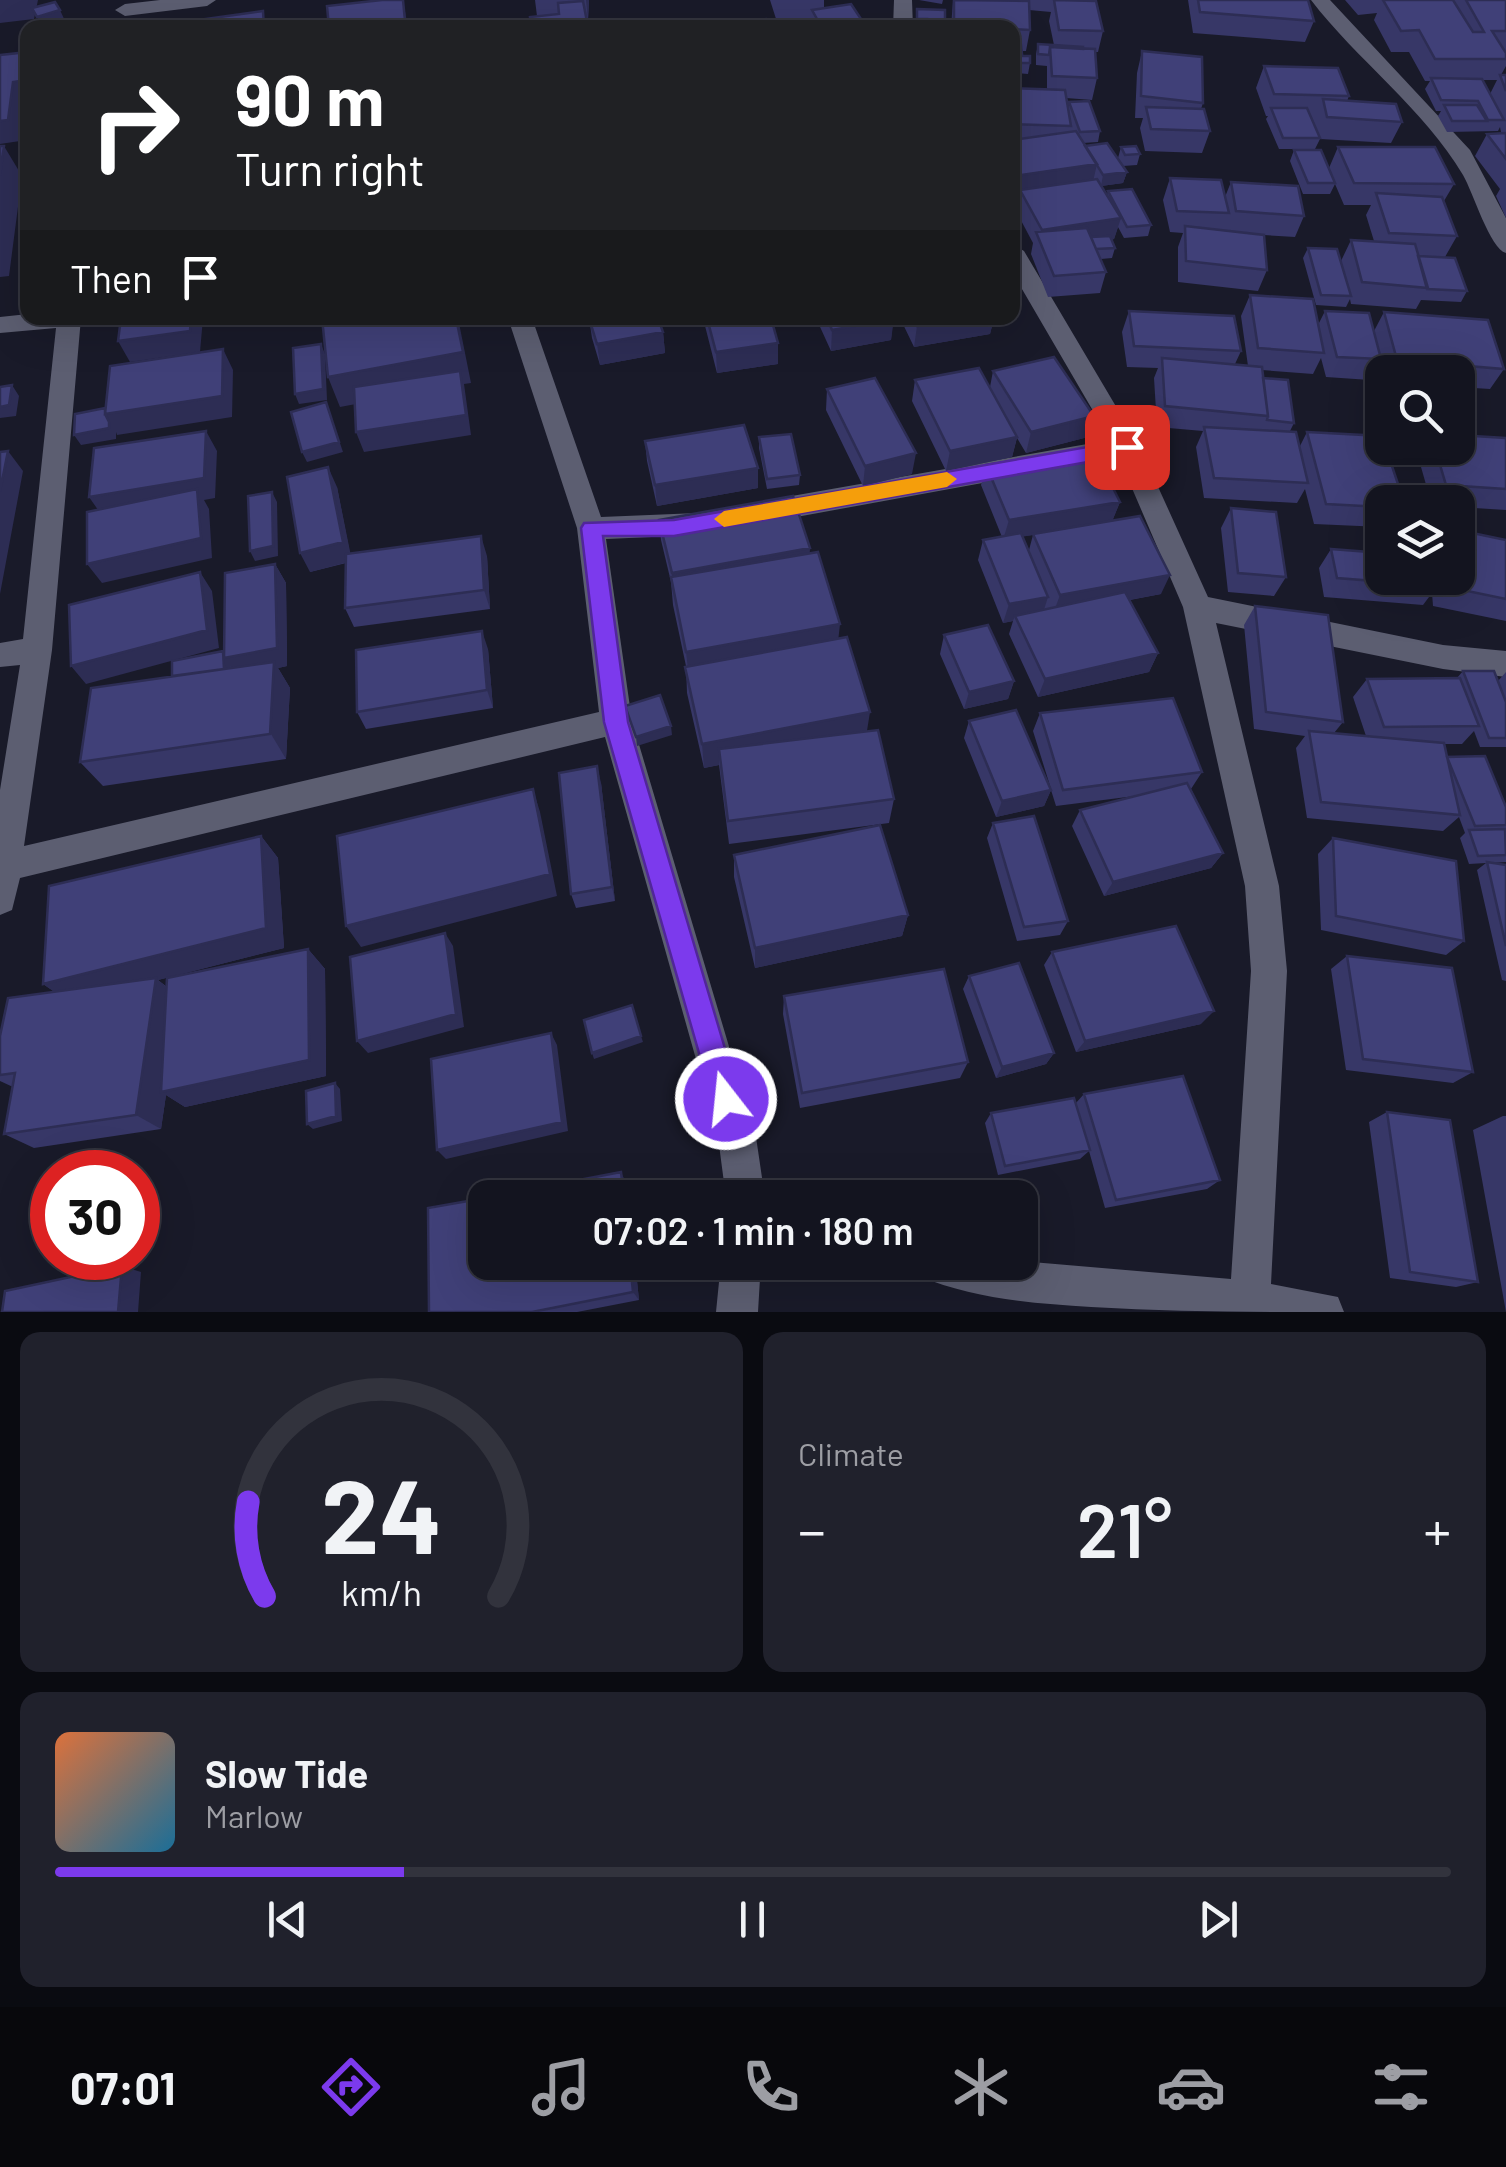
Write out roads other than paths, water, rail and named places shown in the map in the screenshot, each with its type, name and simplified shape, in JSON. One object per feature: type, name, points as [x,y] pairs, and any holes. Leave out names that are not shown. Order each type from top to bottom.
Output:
[{"type":"street","points":[[124,12],[208,0]]},
{"type":"street","points":[[1320,0],[1462,155],[1484,192],[1506,246]]},
{"type":"street","points":[[1020,265],[1127,447],[1198,607],[1262,886],[1269,971],[1250,1299]]},
{"type":"street","points":[[0,899],[37,650],[68,325]]},
{"type":"street","points":[[522,325],[592,528],[616,722],[746,1180]]},
{"type":"street","points":[[592,528],[674,528],[1127,447]]},
{"type":"street","points":[[1198,607],[1443,656],[1506,664]]},
{"type":"street","points":[[0,655],[37,650]]},
{"type":"street","points":[[7,866],[616,722]]},
{"type":"street","points":[[737,1312],[740,1280]]},
{"type":"street","points":[[1020,1280],[1250,1299],[1323,1312]]}]
